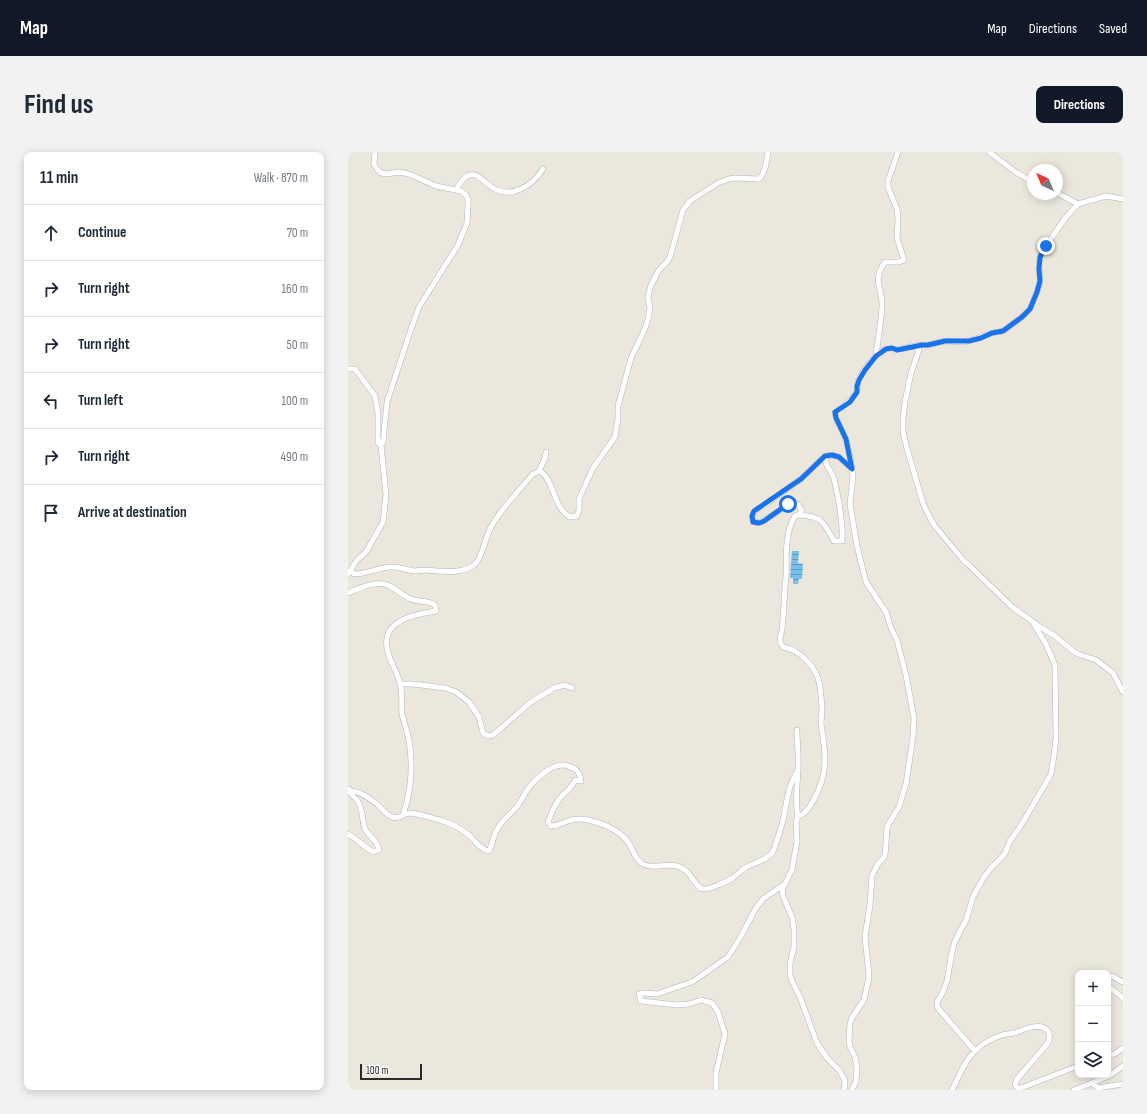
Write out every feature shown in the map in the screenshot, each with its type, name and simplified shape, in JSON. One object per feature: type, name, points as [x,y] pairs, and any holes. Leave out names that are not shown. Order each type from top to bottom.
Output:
[{"type":"street","points":[[375,152],[374,164],[376,169],[381,173],[386,174],[398,172],[409,174],[436,186],[461,191],[466,195],[468,200],[468,212],[465,229],[458,245],[417,312],[408,335],[387,402],[384,436],[381,445]]},
{"type":"street","points":[[539,471],[543,473],[549,483],[559,506],[570,517],[577,516],[579,510],[579,499],[596,462],[615,436],[618,419],[618,406],[631,358],[648,320],[650,308],[648,296],[651,285],[659,270],[668,262],[683,210],[690,201],[718,183],[735,178],[759,179],[763,175],[768,152]]},
{"type":"street","points":[[876,356],[882,307],[878,284],[880,272],[885,262],[899,262],[904,260],[897,238],[897,209],[888,187],[888,182],[898,152]]},
{"type":"street","points":[[989,152],[1027,179]]},
{"type":"street","points":[[456,190],[461,181],[470,175],[476,176],[501,192],[506,193],[528,186],[543,169]]},
{"type":"street","points":[[852,1090],[856,1081],[857,1069],[855,1057],[849,1041],[850,1024],[852,1018],[864,1000],[870,977],[865,936],[870,905],[872,876],[877,865],[885,856],[887,828],[899,807],[906,784],[913,737],[914,718],[906,675],[897,640],[886,612],[866,582],[857,546],[850,504],[852,469],[846,439],[836,418],[835,412],[850,402],[857,392],[859,380],[865,370],[876,356],[886,349],[892,348],[897,350],[952,340],[963,342],[1003,331],[1022,317],[1030,309],[1039,287],[1040,257],[1052,236],[1066,217],[1078,204],[1106,196],[1123,199]]},
{"type":"street","points":[[1063,197],[1078,204]]},
{"type":"street","points":[[914,346],[919,350],[907,390],[903,431],[908,455],[923,503],[934,525],[964,561],[970,565],[1011,606],[1055,636],[1073,651],[1096,660],[1114,673],[1123,692]]},
{"type":"street","points":[[348,369],[355,369],[375,396],[378,413],[378,443],[381,445],[386,494],[383,522],[366,552],[357,560],[349,572],[360,574],[376,569],[393,567],[415,571],[427,570],[444,572],[461,570],[472,566],[479,559],[488,534],[498,516],[533,474],[539,471],[546,452]]},
{"type":"street","points":[[798,817],[808,810],[819,791],[823,778],[825,759],[821,723],[821,694],[817,675],[815,670],[800,654],[789,648],[783,647],[780,642],[787,538],[795,516],[799,515],[802,510],[794,502],[788,504],[759,523],[753,522],[752,516],[758,507],[763,506],[801,479],[825,456],[832,455],[839,457],[852,469]]},
{"type":"street","points":[[799,515],[811,516],[821,521],[826,525],[834,540],[842,541],[843,536],[839,506],[833,477],[825,463],[825,456]]},
{"type":"street","points":[[348,593],[374,583],[385,584],[414,600],[425,600],[435,605],[436,611],[410,616],[391,629],[388,634],[390,658],[401,684],[402,713],[409,745],[411,775],[407,804],[403,815]]},
{"type":"street","points":[[975,1050],[938,1008],[937,1002],[945,987],[955,941],[966,920],[973,897],[984,877],[1004,856],[1010,841],[1051,774],[1056,738],[1056,665],[1046,644],[1030,620]]},
{"type":"street","points":[[401,684],[445,688],[456,692],[469,702],[478,716],[483,733],[488,736],[493,735],[531,702],[554,688],[565,685],[572,688]]},
{"type":"street","points":[[797,730],[797,841],[792,870],[782,890],[794,929],[794,947],[790,963],[790,975],[800,997],[817,1044],[827,1058],[839,1070],[845,1080],[844,1090]]},
{"type":"street","points":[[349,790],[360,793],[375,802],[392,817],[398,818],[409,813],[445,822],[466,834],[483,850],[489,851],[497,828],[518,805],[528,789],[536,780],[550,769],[561,765],[567,765],[577,770],[581,781],[575,780],[573,786],[558,801],[548,822],[552,826],[558,826],[568,821],[580,819],[592,821],[614,829],[629,843],[639,861],[644,864],[656,866],[679,866],[689,872],[698,887],[703,890],[726,882],[745,868],[768,857],[772,853],[775,848],[783,820],[788,792],[792,780],[798,770]]},
{"type":"street","points":[[348,834],[373,852],[379,850],[375,840],[364,827],[360,805],[349,790]]},
{"type":"street","points":[[716,1090],[716,1073],[725,1034],[718,1012],[712,1003],[701,1000],[689,1004],[677,1005],[641,1001],[640,994],[657,994],[692,982],[728,957],[756,908],[763,900],[784,885]]},
{"type":"street","points":[[1111,976],[1123,982]]},
{"type":"street","points":[[1111,988],[1123,998]]},
{"type":"street","points":[[952,1090],[965,1064],[975,1050],[1004,1034],[1040,1026],[1045,1028],[1050,1038],[1048,1043],[1017,1079],[1015,1084],[1018,1089],[1075,1067]]},
{"type":"street","points":[[1111,1055],[1123,1048]]},
{"type":"street","points":[[1074,1090],[1109,1076],[1123,1066]]},
{"type":"street","points":[[1092,1083],[1098,1088],[1123,1084]]},
{"type":"water","points":[[792,551],[799,551],[798,563],[803,564],[802,579],[799,579],[798,584],[793,584],[793,578],[790,578]]},
{"type":"route","points":[[788,504],[764,521],[759,523],[753,522],[752,516],[758,507],[763,506],[801,479],[825,456],[832,455],[839,457],[852,469],[846,439],[836,418],[835,412],[850,402],[857,392],[859,380],[876,356],[886,349],[892,348],[897,350],[952,340],[963,342],[981,338],[997,331],[1003,331],[1027,313],[1030,309],[1039,287],[1040,257],[1046,246]]}]
